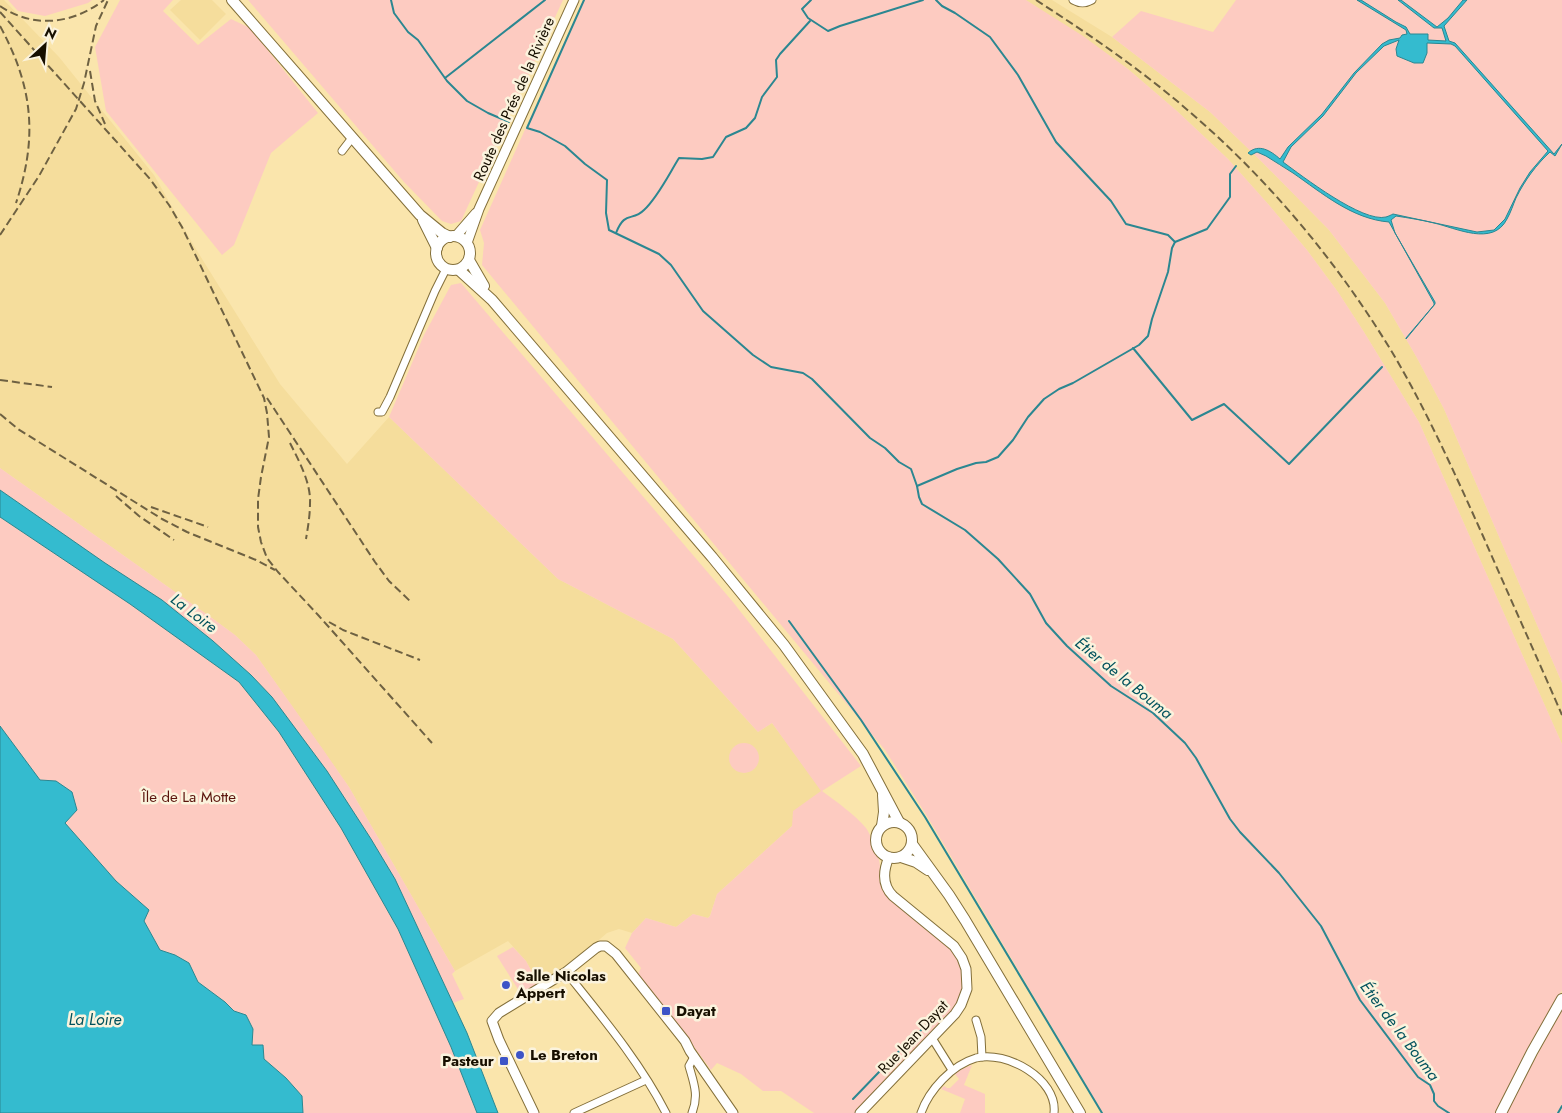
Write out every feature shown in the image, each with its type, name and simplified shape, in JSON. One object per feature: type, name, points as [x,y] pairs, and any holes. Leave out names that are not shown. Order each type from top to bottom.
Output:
[{"type":"main road","points":[[232,0],[420,215],[442,233],[453,236],[464,240],[467,243],[470,250],[469,260],[459,270],[446,269],[437,260],[437,248],[442,240],[453,236]]},
{"type":"main road","points":[[420,215],[437,248]]},
{"type":"main road","points":[[469,260],[492,300]]},
{"type":"main road","points":[[459,270],[492,300],[712,557],[784,645],[863,754],[899,822],[909,829],[912,836],[912,844],[909,851],[901,857]]},
{"type":"main road","points":[[883,794],[884,812],[876,844],[880,852],[889,857],[901,857],[916,862],[931,871]]},
{"type":"main road","points":[[882,826],[891,822],[899,822]]},
{"type":"main road","points":[[912,844],[966,920],[1080,1113]]},
{"type":"main road","points":[[1501,1113],[1562,999]]},
{"type":"street","name":"Route des Prés de la Rivière","points":[[467,243],[479,209],[574,0]]},
{"type":"street","points":[[1074,0],[1086,3],[1092,0]]},
{"type":"street","points":[[342,151],[352,138]]},
{"type":"street","name":"Route des Prés de la Rivière","points":[[453,236],[479,209]]},
{"type":"street","points":[[378,412],[382,412],[390,397],[446,269]]},
{"type":"street","name":"Rue Jean Dayat","points":[[860,1113],[955,1014],[962,1005],[967,988],[966,969],[962,958],[954,946],[890,893],[884,878],[889,857]]},
{"type":"street","points":[[534,1113],[499,1040],[492,1021],[499,1013],[566,972],[596,948],[603,946],[613,950],[686,1041],[694,1057],[732,1113]]},
{"type":"street","points":[[566,972],[636,1064],[655,1092],[666,1113]]},
{"type":"street","points":[[976,1020],[981,1037],[982,1057]]},
{"type":"street","points":[[932,1038],[952,1070]]},
{"type":"street","points":[[692,1113],[696,1094],[689,1066],[694,1057]]},
{"type":"street","points":[[921,1113],[932,1093],[952,1070],[962,1063],[982,1057],[1011,1061],[1034,1073],[1052,1097],[1054,1113]]},
{"type":"street","points":[[574,1113],[646,1080]]},
{"type":"shaded area","points":[[0,0],[4,0],[59,57],[154,175],[194,246],[280,384],[347,464],[389,417],[558,579],[673,639],[758,732],[772,723],[822,791],[809,801],[792,826],[717,894],[708,918],[693,914],[676,927],[646,918],[632,933],[619,929],[607,933],[565,969],[538,983],[526,961],[508,941],[455,971],[349,787],[256,655],[235,635],[212,618],[0,468]]},
{"type":"shaded area","points":[[181,0],[212,0],[226,14],[200,40],[170,10]]},
{"type":"shaded area","points":[[1026,0],[1052,0],[1112,37],[1210,112],[1329,230],[1385,303],[1444,409],[1562,683],[1562,744],[1419,422],[1338,292],[1307,250],[1269,205],[1228,159],[1177,111],[1128,69]]},
{"type":"green space","points":[[8,0],[92,0],[88,3],[45,16],[18,11]]},
{"type":"green space","points":[[120,0],[173,0],[163,11],[198,45],[231,19],[250,28],[318,113],[271,153],[234,245],[222,255],[106,111],[95,47]]},
{"type":"green space","points":[[248,0],[563,0],[461,221],[451,224],[442,221],[404,182]]},
{"type":"green space","points":[[583,0],[1026,0],[1083,36],[1128,69],[1177,111],[1228,159],[1307,250],[1338,292],[1419,422],[1562,744],[1562,990],[1530,1045],[1498,1113],[1103,1113],[927,816],[885,750],[482,265],[484,243],[480,230]]},
{"type":"green space","points":[[1236,0],[1562,0],[1562,683],[1444,409],[1385,303],[1329,230],[1262,162],[1210,112],[1112,37],[1141,11],[1213,32]]},
{"type":"green space","points":[[461,283],[733,602],[861,766],[822,791],[851,813],[868,831],[879,860],[879,878],[883,889],[906,911],[935,933],[958,958],[964,972],[963,989],[954,1010],[855,1113],[814,1113],[781,1091],[763,1091],[741,1074],[717,1063],[711,1070],[638,974],[641,968],[625,948],[632,933],[646,918],[676,927],[693,914],[708,918],[717,894],[792,826],[793,811],[821,791],[772,723],[758,732],[673,639],[558,579],[389,417],[424,335],[451,285]]},
{"type":"green space","points":[[0,468],[212,618],[235,635],[256,655],[349,787],[455,971],[452,974],[464,999],[453,1003],[395,879],[327,771],[272,697],[213,641],[162,600],[0,490]]},
{"type":"green space","name":"Île de La Motte","points":[[0,517],[130,604],[239,682],[279,732],[341,828],[398,929],[451,1047],[477,1113],[303,1113],[302,1096],[252,1045],[253,1029],[246,1015],[234,1011],[198,982],[189,963],[175,955],[160,950],[144,921],[149,910],[116,881],[65,823],[56,781],[40,781],[0,726]]},
{"type":"green space","points":[[744,743],[754,748],[759,758],[754,768],[744,773],[734,768],[729,758],[734,748]]},
{"type":"green space","points":[[513,947],[526,961],[538,983],[521,994],[497,956]]},
{"type":"green space","points":[[1562,1009],[1562,1113],[1506,1113]]},
{"type":"green space","points":[[972,1065],[964,1085],[985,1094],[985,1113],[960,1113],[965,1099],[941,1089],[944,1086],[950,1088],[959,1079],[955,1074]]},
{"type":"water","points":[[1357,0],[1361,0],[1406,27],[1410,34],[1428,34],[1428,40],[1446,41],[1442,28],[1434,28],[1398,0],[1401,0],[1437,27],[1448,18],[1463,0],[1467,0],[1444,26],[1449,41],[1455,43],[1554,154],[1562,144],[1555,156],[1550,152],[1535,168],[1519,191],[1507,219],[1501,227],[1493,232],[1484,234],[1474,233],[1396,216],[1391,220],[1395,233],[1389,222],[1362,216],[1326,197],[1266,156],[1257,152],[1251,155],[1248,153],[1261,148],[1273,153],[1280,159],[1288,147],[1322,114],[1354,73],[1382,44],[1407,34],[1406,30]],"holes":[[[1399,40],[1396,49],[1397,56],[1414,63],[1423,63],[1427,53],[1427,43],[1451,44],[1455,46],[1548,151],[1530,172],[1505,219],[1494,230],[1477,232],[1393,214],[1386,217],[1376,217],[1363,213],[1333,197],[1283,162],[1291,147],[1323,116],[1356,73],[1384,46]]]},
{"type":"water","points":[[1398,238],[1435,302],[1406,339],[1434,303]]},
{"type":"water","points":[[0,490],[162,600],[213,641],[272,697],[327,771],[395,879],[467,1033],[498,1113],[477,1113],[451,1047],[398,929],[341,828],[279,732],[239,682],[130,604],[0,517]]},
{"type":"water","name":"La Loire","points":[[0,726],[40,780],[56,781],[72,792],[77,810],[65,823],[116,881],[149,910],[144,921],[160,950],[175,955],[189,963],[198,982],[234,1011],[246,1015],[253,1029],[252,1045],[263,1045],[264,1059],[286,1078],[302,1096],[303,1113],[0,1113]]},
{"type":"waterway","name":"Étier de la Bouma","points":[[391,0],[394,13],[408,32],[418,40],[447,81],[467,101],[509,122]]},
{"type":"waterway","points":[[445,78],[545,0]]},
{"type":"waterway","name":"Étier de la Bouma","points":[[584,0],[527,128],[540,132],[565,146],[607,180],[606,213],[609,230],[659,254],[671,265],[703,311],[753,355],[771,367],[803,373],[812,379],[870,438],[885,448],[899,462],[911,469],[922,504],[965,530],[998,559],[1030,594],[1046,623],[1067,646],[1111,686],[1153,713],[1185,743],[1196,758],[1230,819],[1279,873],[1321,926],[1360,1000],[1418,1077],[1430,1085],[1434,1094],[1434,1101],[1449,1113]]},
{"type":"waterway","points":[[811,0],[802,9],[808,18],[828,31],[923,0]]},
{"type":"waterway","points":[[936,0],[942,6],[990,37],[1018,75],[1056,142],[1111,201],[1126,224],[1168,235],[1175,242],[1207,229],[1230,197],[1230,174],[1236,166]]},
{"type":"waterway","points":[[616,233],[622,221],[640,213],[649,205],[679,158],[702,159],[713,157],[726,137],[746,128],[755,118],[762,97],[777,77],[776,60],[810,21]]},
{"type":"waterway","points":[[917,486],[957,469],[998,457],[1044,399],[1139,345],[1148,336],[1168,272],[1172,248],[1175,242]]},
{"type":"waterway","points":[[1133,348],[1192,420],[1224,404],[1289,464],[1382,367]]},
{"type":"waterway","points":[[789,621],[861,720],[925,817],[1102,1113]]},
{"type":"waterway","points":[[853,1099],[907,1043],[940,1013]]},
{"type":"waterway","points":[[1558,1113],[1562,1106]]},
{"type":"railway","points":[[0,6],[26,18],[53,21],[79,14],[104,0]]},
{"type":"railway","points":[[0,235],[39,176],[76,109],[84,83],[96,26],[108,0]]},
{"type":"railway","points":[[1036,0],[1135,68],[1191,113],[1220,139],[1275,195],[1326,255],[1392,352],[1429,420],[1483,536],[1562,715]]},
{"type":"railway","points":[[0,12],[150,179],[182,227],[264,398],[269,437],[258,499],[258,527],[267,558],[432,743]]},
{"type":"railway","points":[[0,26],[20,70],[29,113],[27,156],[16,203]]},
{"type":"railway","points":[[90,71],[95,101],[105,124]]},
{"type":"railway","points":[[0,380],[52,387]]},
{"type":"railway","points":[[267,398],[375,562],[389,581],[412,603]]},
{"type":"railway","points":[[0,414],[18,429],[162,519],[187,532],[256,560],[275,570]]},
{"type":"railway","points":[[290,443],[304,472],[309,488],[310,508],[306,539]]},
{"type":"railway","points":[[116,496],[139,516],[174,540]]},
{"type":"railway","points":[[151,507],[208,527]]},
{"type":"railway","points":[[329,622],[343,630],[420,660]]},
{"type":"place","name":"Salle Nicolas Appert","points":[[506,985]]},
{"type":"place","name":"Dayat","points":[[666,1011]]},
{"type":"place","name":"Le Breton","points":[[520,1055]]},
{"type":"place","name":"Pasteur","points":[[504,1061]]}]
